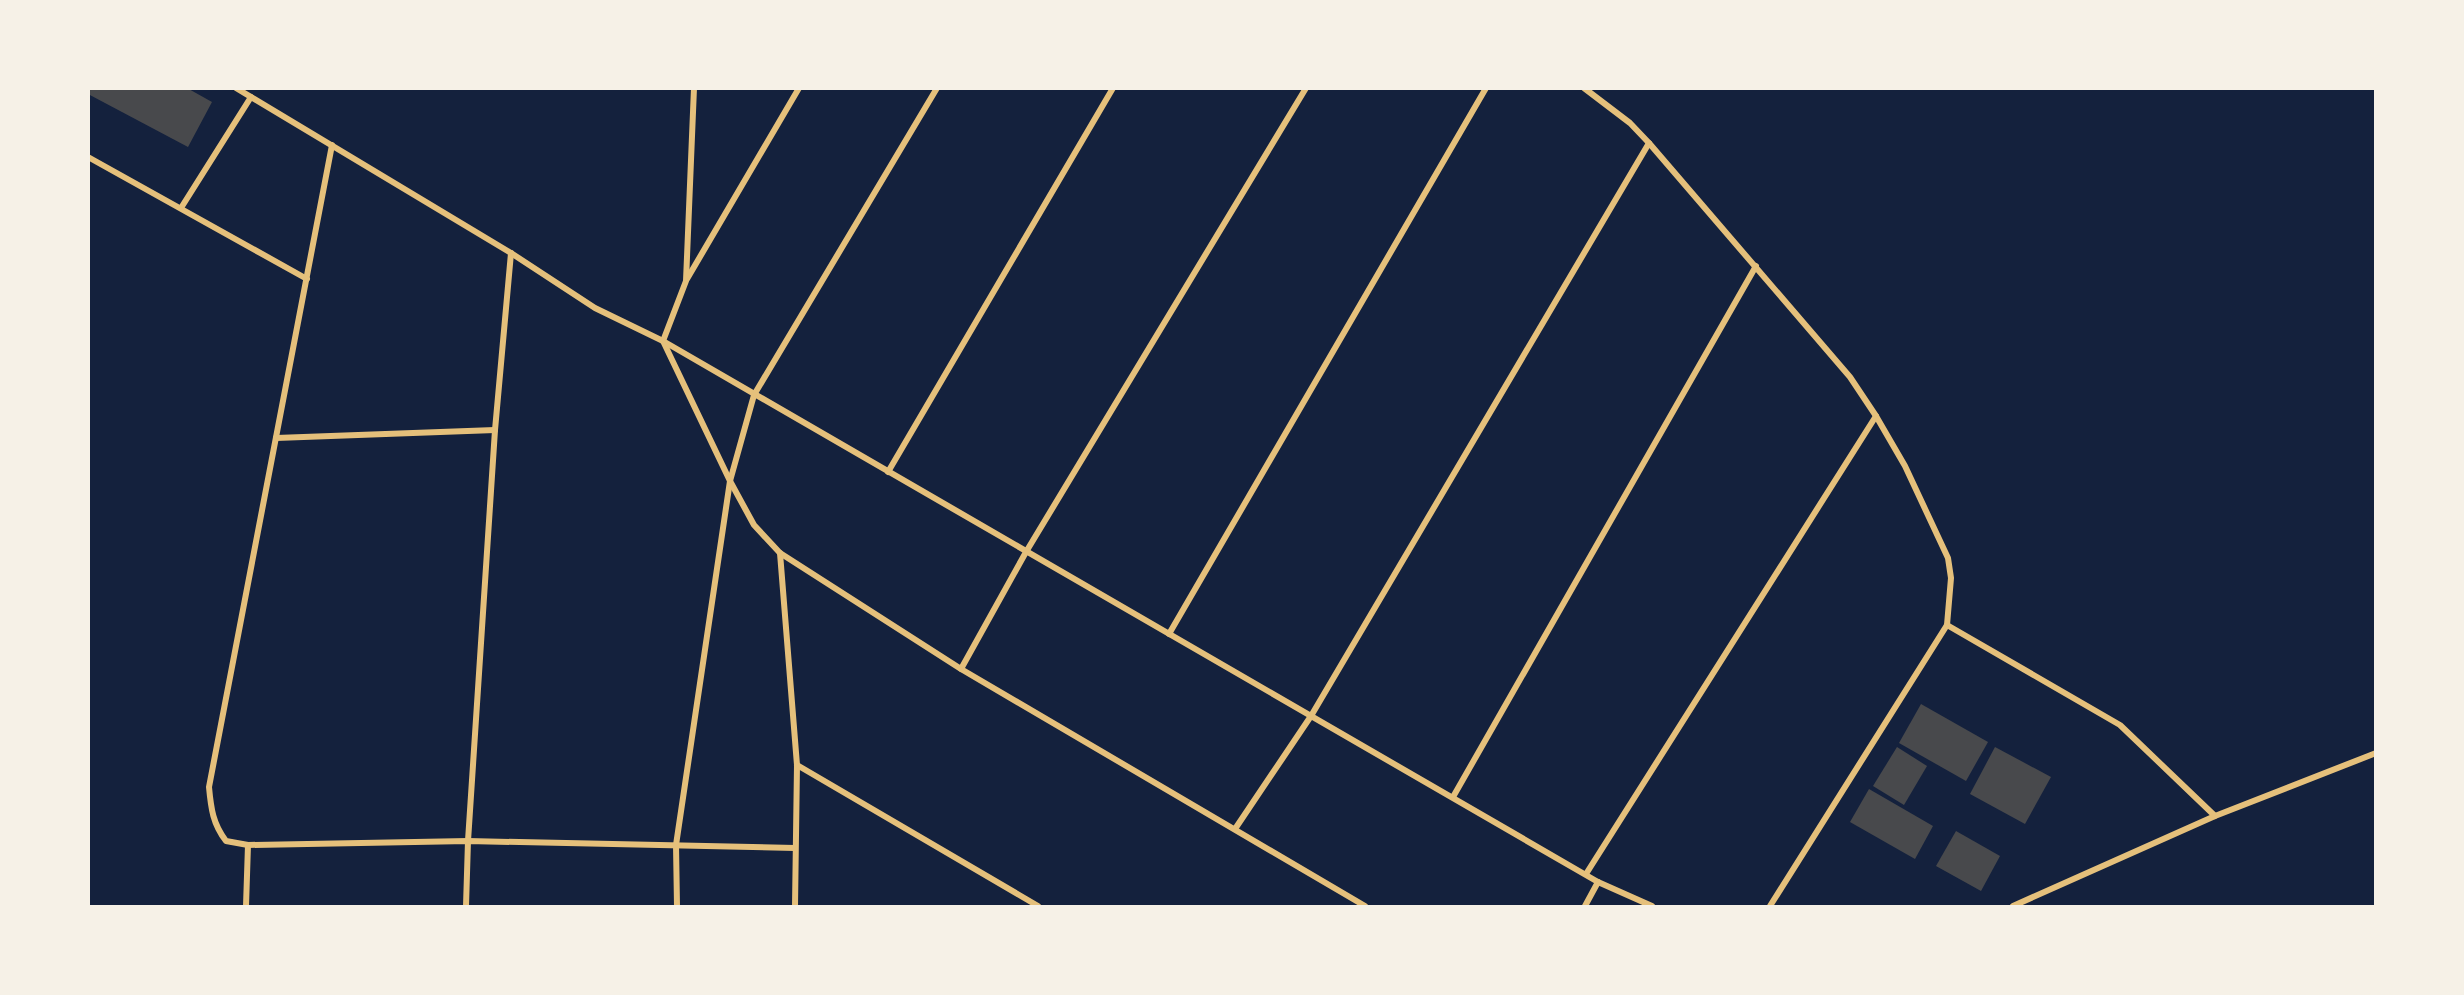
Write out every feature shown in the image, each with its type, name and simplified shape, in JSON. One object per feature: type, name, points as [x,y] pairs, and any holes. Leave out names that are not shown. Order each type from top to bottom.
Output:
[{"type":"street","points":[[236,88],[511,254],[595,308],[663,341],[1598,882],[1652,906]]},
{"type":"street","points":[[686,281],[694,88]]},
{"type":"street","points":[[799,88],[686,281],[663,341],[730,481],[754,525],[780,553],[961,669],[1365,906]]},
{"type":"street","points":[[677,906],[676,845],[730,481],[754,395],[937,88]]},
{"type":"street","points":[[888,472],[1113,88]]},
{"type":"street","points":[[961,669],[1026,552],[1306,88]]},
{"type":"street","points":[[1169,634],[1486,88]]},
{"type":"street","points":[[1584,88],[1630,123],[1649,143],[1850,377],[1905,466],[1948,558],[1951,578],[1947,625],[1770,906]]},
{"type":"street","points":[[181,208],[251,97]]},
{"type":"street","points":[[1235,829],[1311,716],[1649,143]]},
{"type":"street","points":[[332,145],[209,787],[211,815],[217,829],[226,841],[248,845],[468,841],[795,848]]},
{"type":"street","points":[[88,157],[306,279]]},
{"type":"street","points":[[466,906],[468,841],[495,430],[511,254]]},
{"type":"street","points":[[1453,797],[1756,267]]},
{"type":"street","points":[[1586,874],[1876,416]]},
{"type":"street","points":[[276,438],[495,430]]},
{"type":"street","points":[[780,553],[796,765],[795,906]]},
{"type":"street","points":[[1947,625],[2120,725],[2215,816]]},
{"type":"street","points":[[2013,906],[2215,816],[2376,753]]},
{"type":"street","points":[[796,765],[1038,906]]},
{"type":"street","points":[[246,906],[248,845]]},
{"type":"street","points":[[1584,906],[1598,882]]},
{"type":"building","points":[[88,88],[187,88],[212,102],[188,147],[88,94]]},
{"type":"building","points":[[1921,704],[1988,742],[1966,781],[1899,743]]},
{"type":"building","points":[[1897,747],[1927,766],[1904,805],[1873,786]]},
{"type":"building","points":[[1995,747],[2051,777],[2025,824],[1970,794]]},
{"type":"building","points":[[1869,789],[1933,826],[1915,859],[1850,822]]},
{"type":"building","points":[[1956,831],[2000,856],[1981,891],[1936,866]]}]
